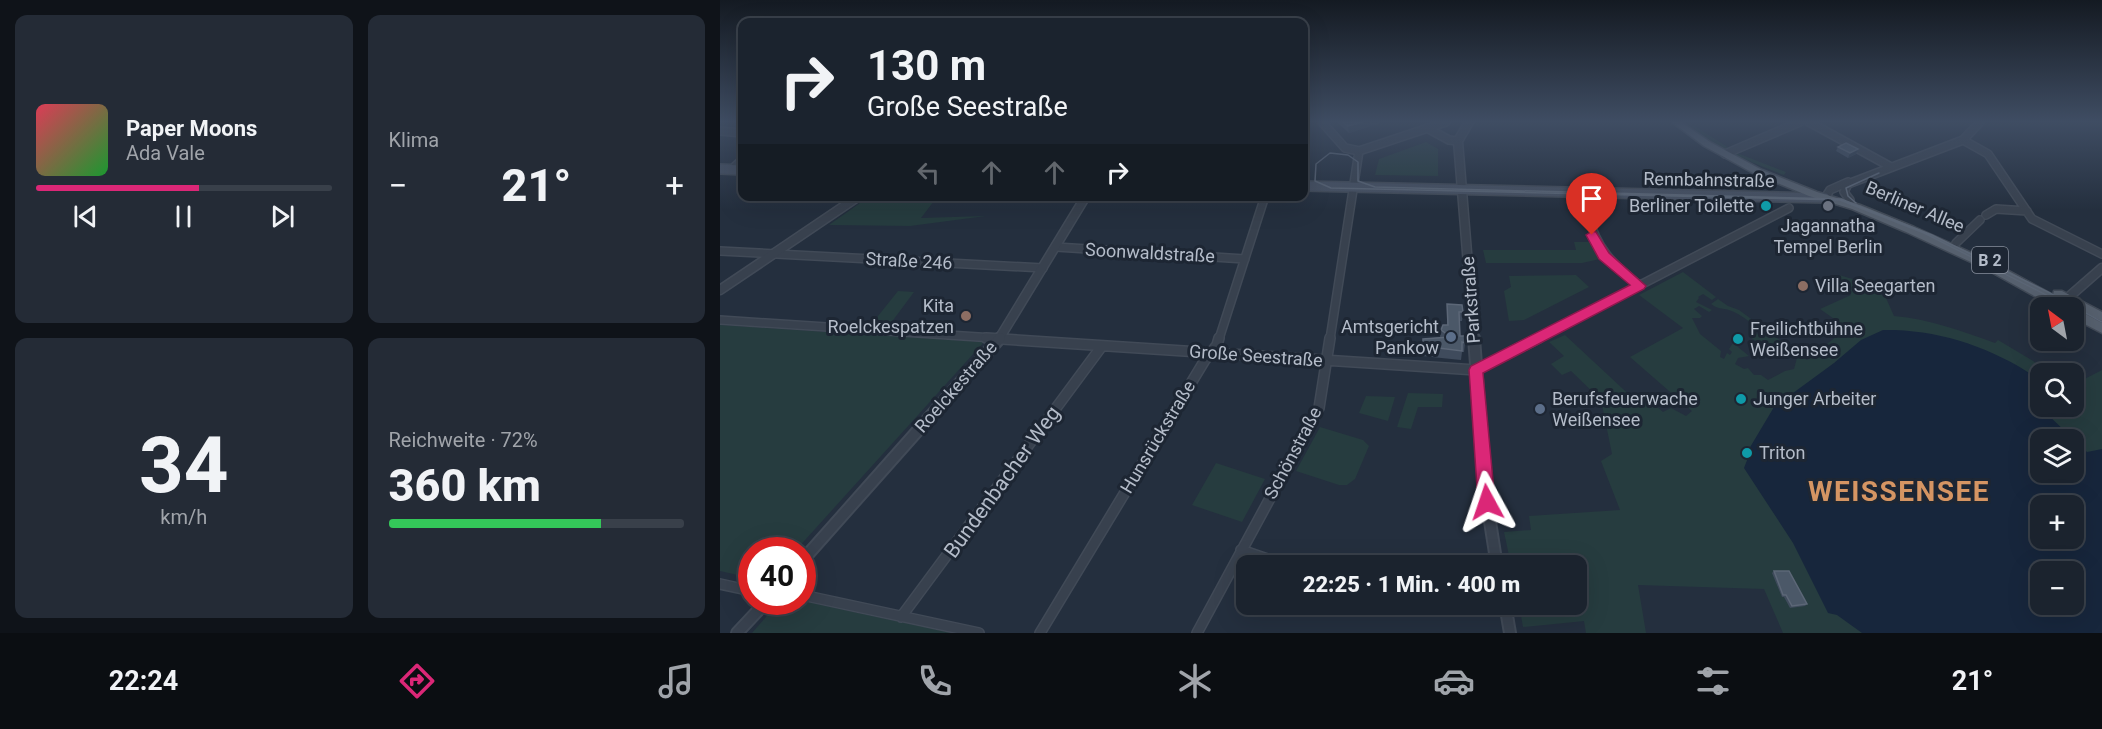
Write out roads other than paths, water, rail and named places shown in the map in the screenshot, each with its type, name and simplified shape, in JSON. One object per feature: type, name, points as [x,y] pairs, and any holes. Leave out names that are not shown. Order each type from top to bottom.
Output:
[{"type":"main road","name":"Berliner Allee","points":[[1721,152],[1786,184],[1855,202],[1912,223],[1956,243],[2052,297]]},
{"type":"main road","points":[[720,169],[738,170]]},
{"type":"main road","name":"Rennbahnstraße","points":[[1308,186],[1827,195]]},
{"type":"main road","name":"Berliner Allee","points":[[1827,195],[1930,238],[2051,297]]},
{"type":"main road","name":"Berliner Allee","points":[[2084,311],[2102,317]]},
{"type":"main road","points":[[2084,318],[2102,329]]},
{"type":"street","name":"Schönstraße","points":[[1197,633],[1319,408],[1359,152]]},
{"type":"street","name":"Parkstraße","points":[[1459,152],[1486,496],[1495,555]]},
{"type":"street","points":[[1725,154],[1731,152]]},
{"type":"street","points":[[1863,152],[1891,167]]},
{"type":"street","points":[[1827,195],[1834,187],[1932,152]]},
{"type":"street","points":[[1984,152],[1988,154],[2036,222],[2102,254]]},
{"type":"street","points":[[732,169],[738,164]]},
{"type":"street","points":[[1855,202],[1844,193],[1845,188],[1861,178]]},
{"type":"street","points":[[720,290],[852,201]]},
{"type":"street","name":"Roelckestraße","points":[[816,545],[999,339],[1083,201]]},
{"type":"street","name":"Hunsrückstraße","points":[[1040,633],[1217,345],[1263,201]]},
{"type":"street","points":[[1476,370],[1789,208]]},
{"type":"street","points":[[1956,243],[1983,217],[1996,209],[2027,211]]},
{"type":"street","points":[[1587,213],[1594,240],[1601,252],[1640,286]]},
{"type":"street","name":"Soonwaldstraße","points":[[1056,247],[1245,259]]},
{"type":"street","name":"Straße 246","points":[[720,251],[1043,268]]},
{"type":"street","points":[[2072,297],[2102,268]]},
{"type":"street","name":"Große Seestraße","points":[[720,320],[1476,370]]},
{"type":"street","name":"Bundenbacher Weg","points":[[901,617],[1102,346]]},
{"type":"street","points":[[1241,550],[1256,555]]},
{"type":"street","points":[[720,584],[738,588]]},
{"type":"street","points":[[816,598],[979,633]]},
{"type":"street","points":[[737,633],[754,615]]},
{"type":"street","points":[[1507,615],[1510,633]]},
{"type":"water","points":[[1883,330],[1934,334],[1971,344],[2030,373],[2030,417],[2050,417],[2063,429],[2030,429],[2030,483],[2084,483],[2084,449],[2087,452],[2102,449],[2102,633],[1862,633],[1837,615],[1828,613],[1793,543],[1744,468],[1749,455],[1746,454],[1774,407],[1861,340]]},
{"type":"tram line","points":[[2050,297],[1924,233],[1840,200],[1331,188],[1315,181],[1316,164],[1330,153],[1348,155],[1358,162],[1358,181],[1375,187],[1841,199],[1932,235],[2057,297]]},
{"type":"tram line","points":[[1856,203],[1848,196],[1846,188],[1879,173]]},
{"type":"tram line","points":[[2084,312],[2102,322]]},
{"type":"place","name":"Berliner Toilette","points":[[1766,206]]},
{"type":"place","name":"Jagannatha Tempel Berlin","points":[[1828,206]]},
{"type":"place","name":"Villa Seegarten","points":[[1803,286]]},
{"type":"place","name":"Kita Roelckespatzen","points":[[966,316]]},
{"type":"place","name":"Amtsgericht Pankow","points":[[1451,337]]},
{"type":"place","name":"Freilichtbühne Weißensee","points":[[1738,339]]},
{"type":"place","name":"Junger Arbeiter","points":[[1741,399]]},
{"type":"place","name":"Berufsfeuerwache Weißensee","points":[[1540,409]]},
{"type":"place","name":"Triton","points":[[1747,453]]},
{"type":"district","name":"WEISSENSEE","points":[[1899,491]]}]
